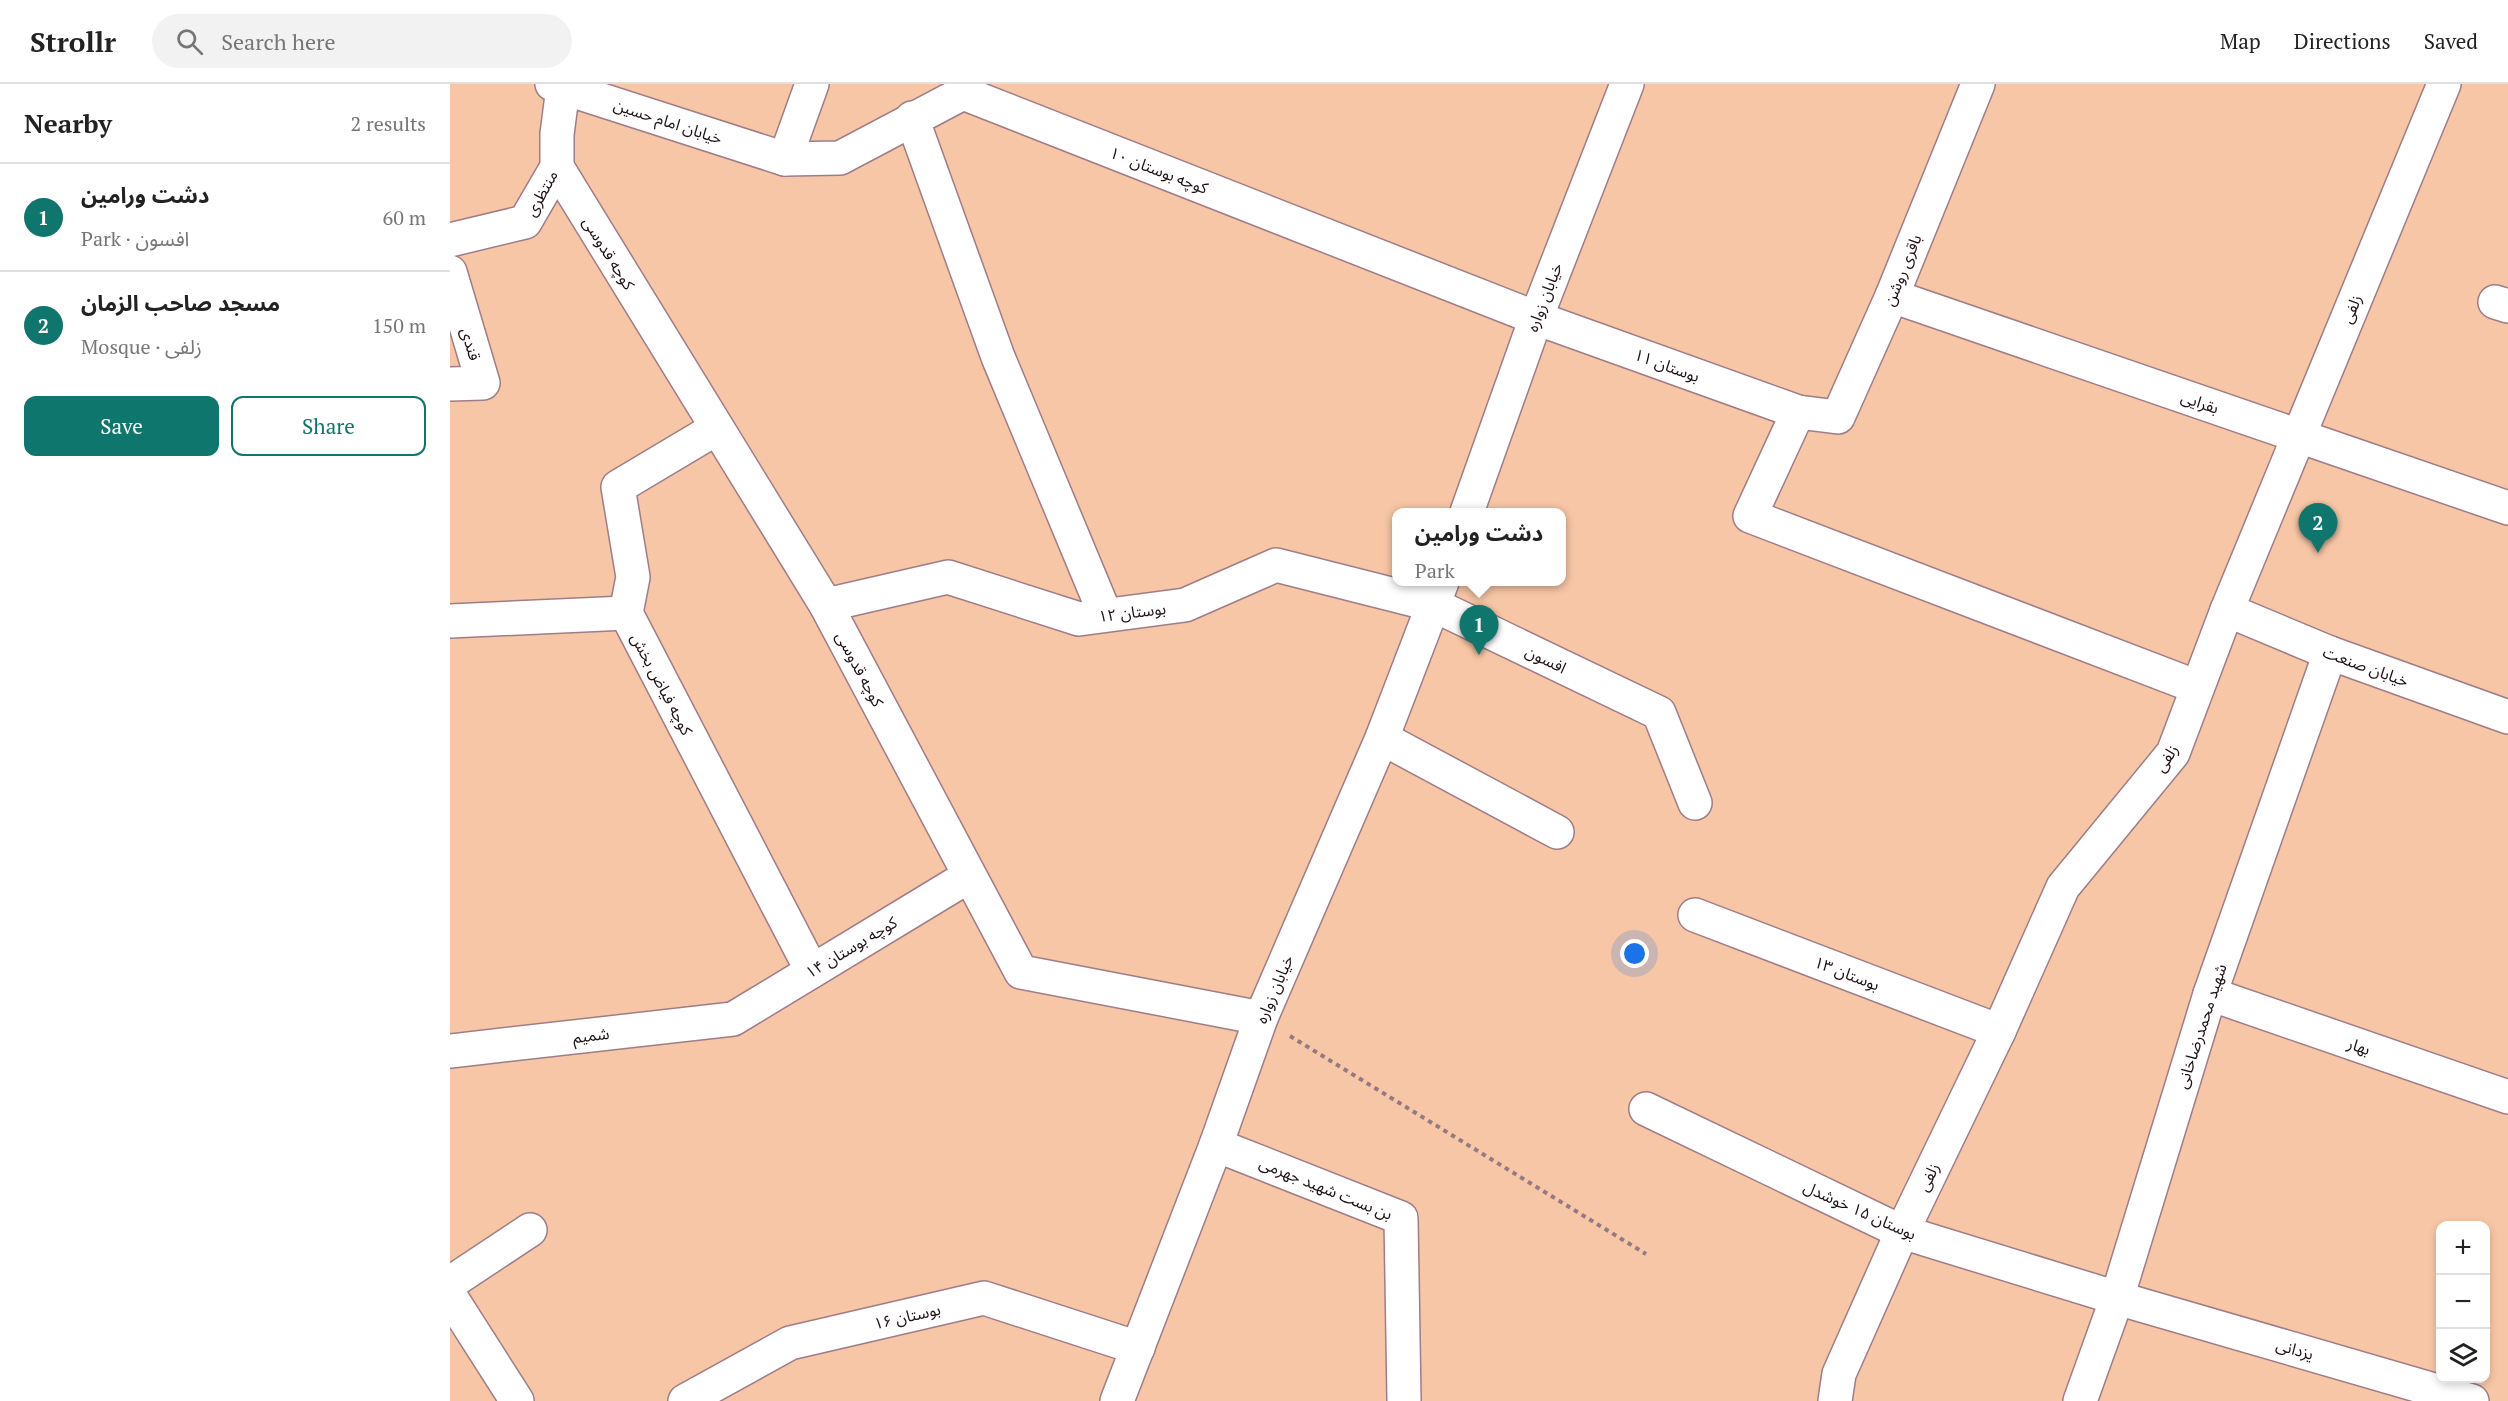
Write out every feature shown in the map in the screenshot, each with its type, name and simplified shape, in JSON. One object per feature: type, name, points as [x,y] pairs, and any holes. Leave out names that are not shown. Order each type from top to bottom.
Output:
[{"type":"street","points":[[785,159],[812,84]]},
{"type":"street","name":"خیابان زواره","points":[[1469,508],[1536,318],[1627,84]]},
{"type":"street","name":"باقری روشن","points":[[1798,412],[1838,417],[1892,296],[1978,84]]},
{"type":"street","name":"زلفی","points":[[1835,1401],[1839,1374],[1902,1232],[1999,1031],[2062,887],[2173,753],[2227,610],[2444,84]]},
{"type":"street","name":"خیابان امام حسین","points":[[557,86],[785,159]]},
{"type":"street","name":"منتظری","points":[[450,240],[525,222],[556,167],[557,86]]},
{"type":"street","name":"کوچه بوستان ۱۰","points":[[785,159],[840,158],[963,93],[1536,318]]},
{"type":"street","points":[[912,118],[998,357],[1105,614]]},
{"type":"street","name":"کوچه قدوسی","points":[[556,167],[826,605],[1021,972],[1261,1018]]},
{"type":"street","name":"قندی","points":[[450,272],[483,383],[450,384]]},
{"type":"street","name":"بقرایی","points":[[1892,296],[2508,508]]},
{"type":"street","name":"بوستان ۱۱","points":[[1536,318],[1798,412]]},
{"type":"street","points":[[1798,412],[1750,516],[2197,687]]},
{"type":"street","name":"کوچه فیاض بخش","points":[[717,428],[618,487],[633,577],[626,613],[812,971]]},
{"type":"street","name":"بوستان ۱۲","points":[[826,605],[948,577],[1079,619],[1185,605],[1276,565],[1392,585]]},
{"type":"street","name":"بوستان ۱۲","points":[[1398,586],[1438,593]]},
{"type":"street","name":"خیابان زواره","points":[[1117,1401],[1216,1145],[1261,1018],[1382,738],[1438,593]]},
{"type":"street","name":"افسون","points":[[1438,593],[1659,713],[1695,803]]},
{"type":"street","name":"خیابان صنعت","points":[[2227,610],[2330,653],[2508,717]]},
{"type":"street","points":[[450,621],[626,613]]},
{"type":"street","name":"شهید محمدرضاخانی","points":[[2080,1401],[2117,1298],[2210,994],[2330,653]]},
{"type":"street","points":[[1382,738],[1557,832]]},
{"type":"street","name":"کوچه بوستان ۱۴","points":[[733,1019],[969,876]]},
{"type":"street","name":"بوستان ۱۳","points":[[1695,915],[1999,1031]]},
{"type":"street","name":"بهار","points":[[2210,994],[2508,1097]]},
{"type":"street","name":"شمیم","points":[[450,1051],[733,1019]]},
{"type":"street","name":"بوستان ۱۵ خوشدل","points":[[1646,1109],[1902,1232],[2117,1298]]},
{"type":"street","name":"بن بست شهید جهرمی","points":[[1216,1145],[1401,1218],[1404,1399]]},
{"type":"street","points":[[450,1283],[530,1230]]},
{"type":"street","points":[[450,1296],[517,1401]]},
{"type":"street","name":"بوستان ۱۶","points":[[685,1401],[790,1343],[984,1298],[1137,1348]]},
{"type":"street","name":"یزدانی","points":[[2117,1298],[2472,1401]]},
{"type":"path","points":[[1261,1018],[1646,1254]]},
{"type":"shaded area","points":[[450,84],[2508,84],[2508,1401],[450,1401]]},
{"type":"place","name":"مسجد صاحب الزمان","points":[[2318,553]]},
{"type":"place","name":"دشت ورامین","points":[[1479,655]]}]
